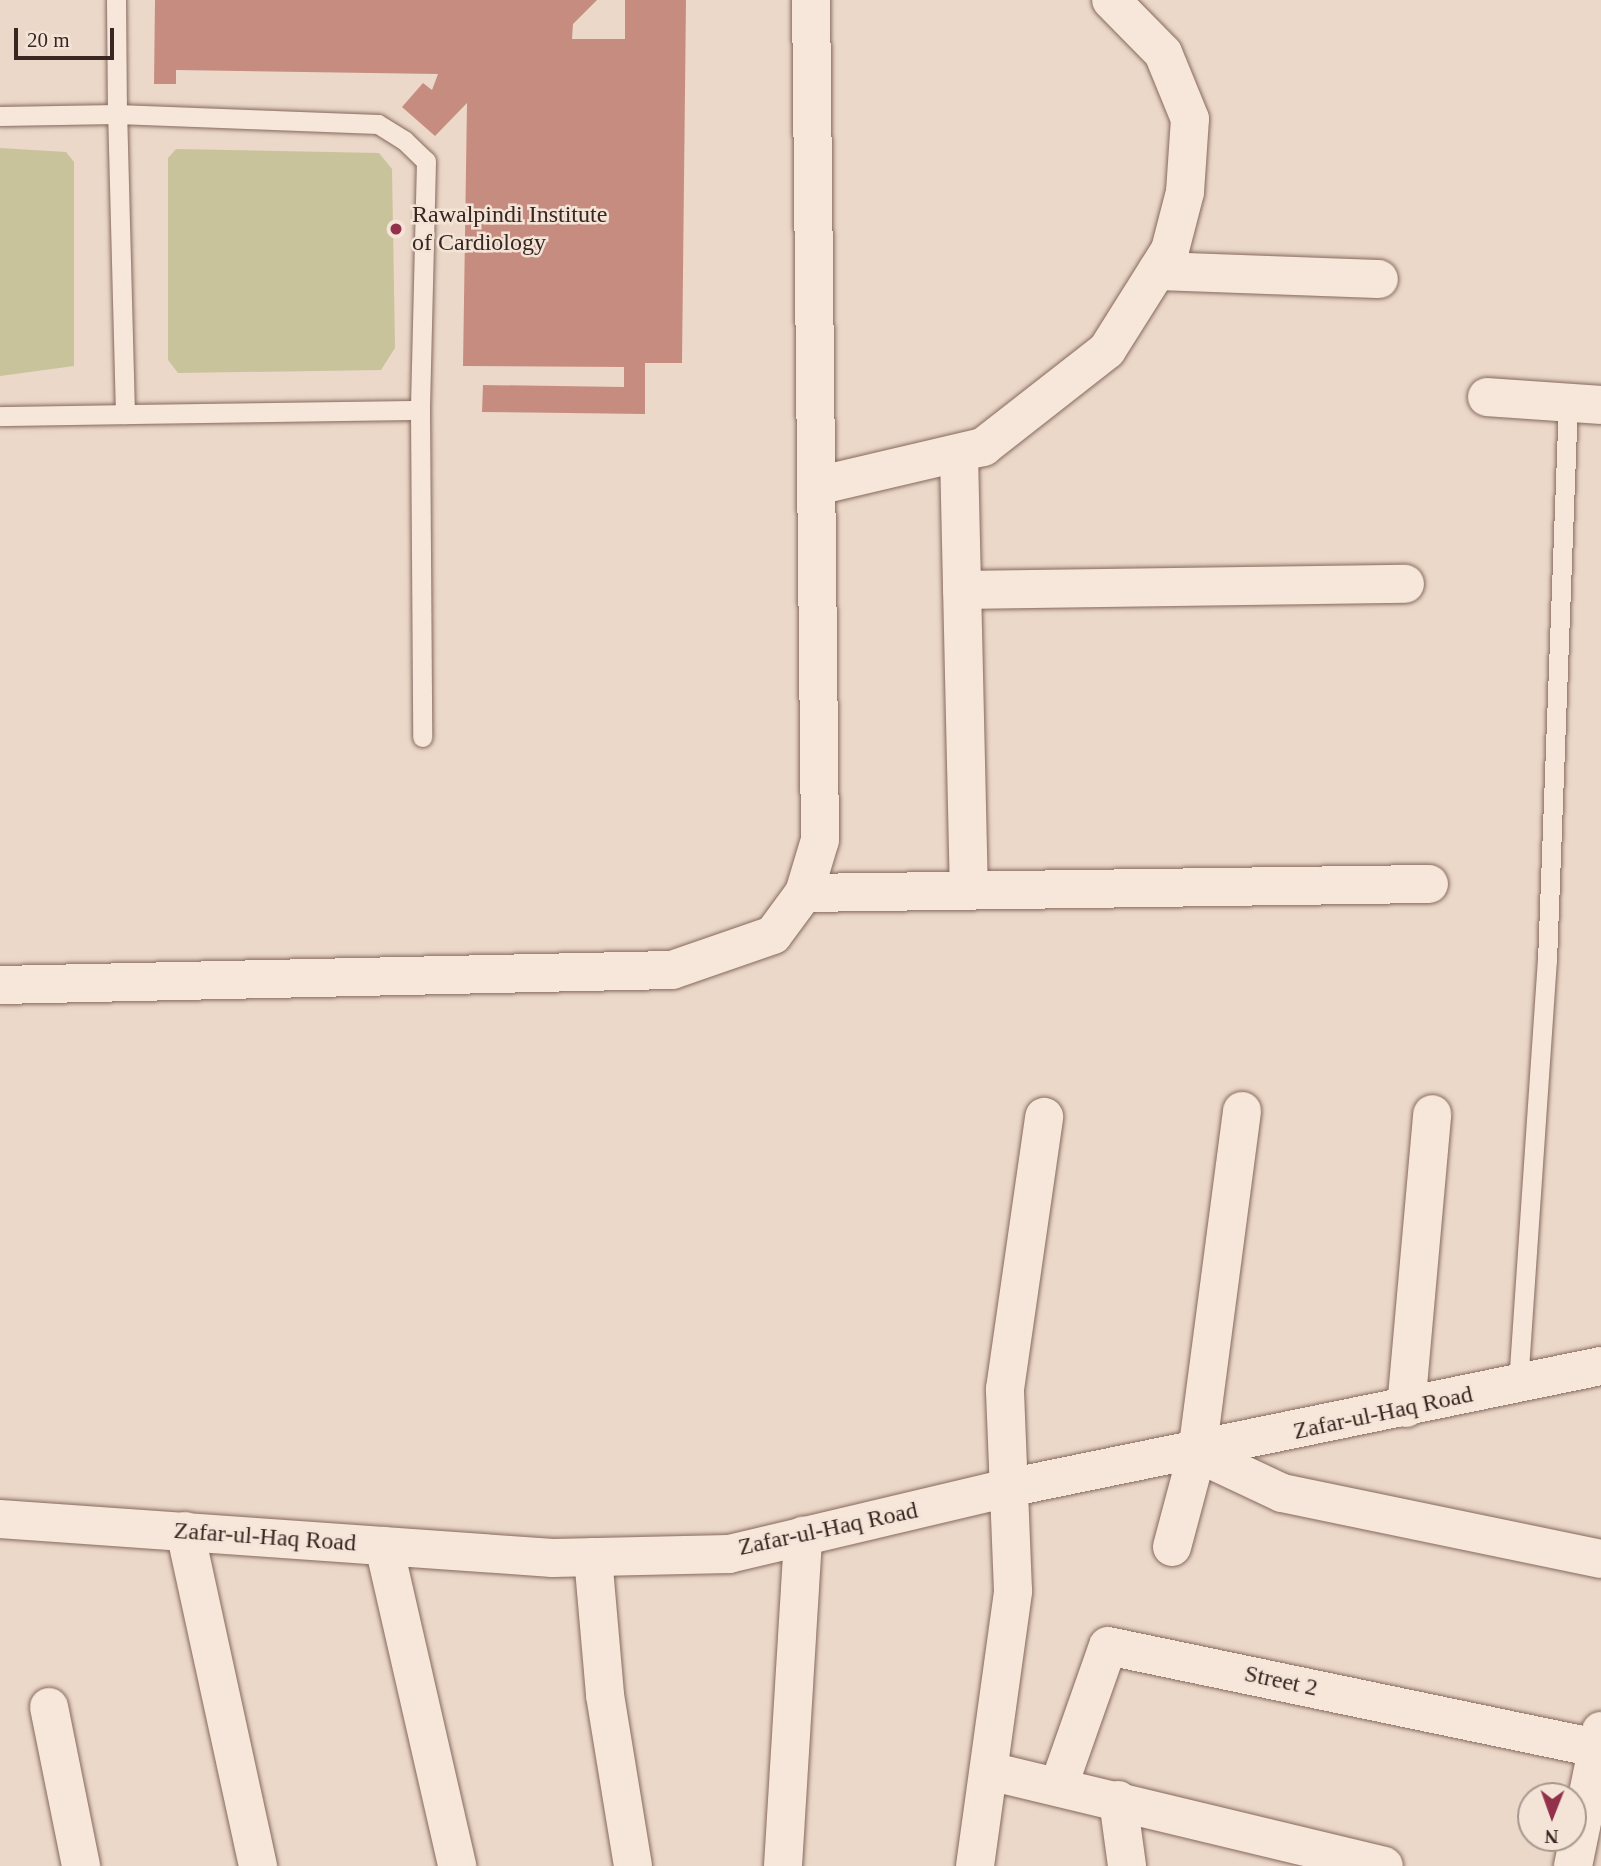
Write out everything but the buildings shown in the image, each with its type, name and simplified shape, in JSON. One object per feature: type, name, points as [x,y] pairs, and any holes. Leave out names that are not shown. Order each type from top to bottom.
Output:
[{"type":"street","points":[[0,985],[672,970],[773,935],[804,893],[820,840],[811,0]]},
{"type":"street","points":[[817,486],[983,447],[1107,350],[1170,250],[1185,192],[1190,119],[1163,53],[1111,0]]},
{"type":"street","points":[[1157,271],[1380,279]]},
{"type":"street","points":[[1487,397],[1584,403]]},
{"type":"street","points":[[959,454],[969,891]]},
{"type":"street","points":[[962,590],[1405,584]]},
{"type":"street","points":[[804,893],[1429,884]]},
{"type":"street","points":[[1172,1547],[1197,1453],[1242,1111]]},
{"type":"street","points":[[1406,1408],[1432,1114]]},
{"type":"street","points":[[975,1866],[1013,1591],[1005,1389],[1044,1117]]},
{"type":"street","name":"Zafar-ul-Haq Road","points":[[0,1518],[384,1546],[593,1557],[729,1553],[1008,1488],[1197,1453],[1601,1366]]},
{"type":"street","points":[[1197,1453],[1282,1493],[1601,1559]]},
{"type":"street","points":[[186,1531],[258,1866]]},
{"type":"street","points":[[783,1866],[803,1536]]},
{"type":"street","points":[[384,1546],[457,1866]]},
{"type":"street","points":[[593,1557],[606,1695],[632,1866]]},
{"type":"street","name":"Street 2","points":[[1059,1785],[1108,1646],[1600,1743]]},
{"type":"street","points":[[49,1707],[81,1866]]},
{"type":"street","points":[[1573,1866],[1600,1743]]},
{"type":"street","points":[[989,1771],[1059,1785],[1384,1866]]},
{"type":"street","points":[[1118,1800],[1127,1866]]},
{"type":"lane","points":[[116,0],[125,414]]},
{"type":"lane","points":[[0,116],[117,114],[378,124],[426,161],[420,410],[422,737]]},
{"type":"lane","points":[[1518,1384],[1584,403]]},
{"type":"lane","points":[[0,416],[420,410]]},
{"type":"shaded area","points":[[0,148],[66,152],[74,162],[74,366],[0,376]]},
{"type":"shaded area","points":[[176,149],[379,153],[392,169],[395,348],[381,370],[178,373],[168,360],[168,158]]},
{"type":"place","name":"Rawalpindi Institute of Cardiology","points":[[396,229]]}]
